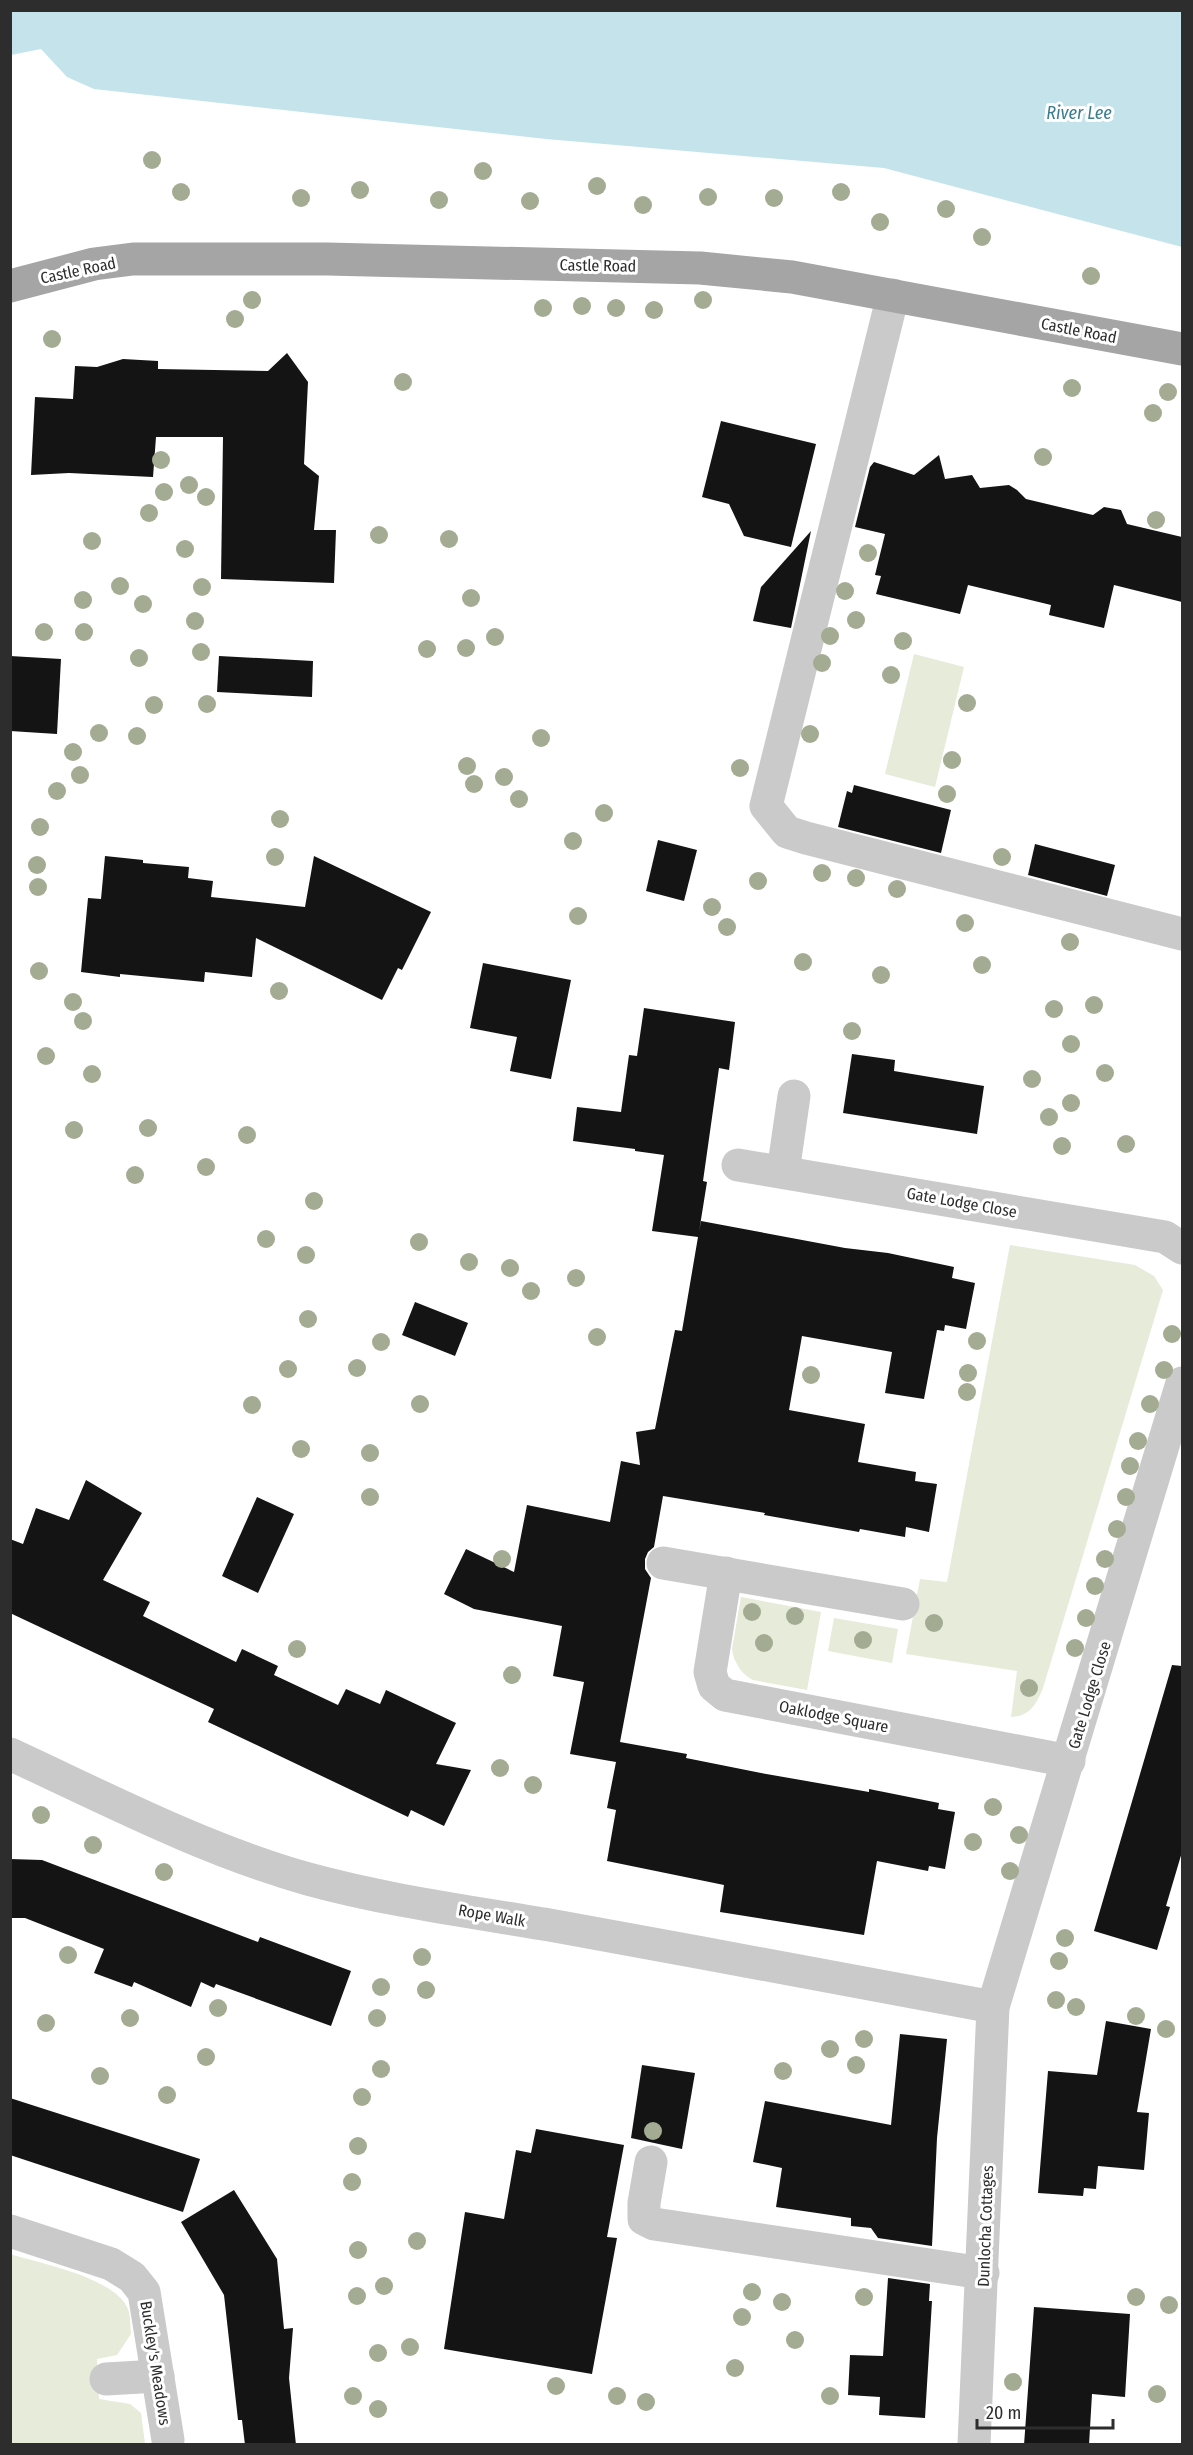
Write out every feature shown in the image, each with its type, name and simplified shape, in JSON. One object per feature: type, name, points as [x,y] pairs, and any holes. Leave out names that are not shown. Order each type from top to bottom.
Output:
[{"type":"main road","name":"Castle Road","points":[[10,286],[94,264],[133,259],[327,259],[700,268],[792,277],[1182,349]]},
{"type":"street","points":[[893,295],[766,806],[787,832],[806,838],[1182,934]]},
{"type":"street","points":[[783,1172],[794,1096]]},
{"type":"street","name":"Gate Lodge Close","points":[[738,1165],[1165,1237],[1182,1248]]},
{"type":"street","name":"Gate Lodge Close","points":[[993,2007],[1182,1383]]},
{"type":"street","points":[[663,1563],[903,1605]]},
{"type":"street","name":"Oaklodge Square","points":[[726,1573],[710,1672],[714,1686],[725,1695],[1069,1761]]},
{"type":"street","name":"Rope Walk","points":[[10,1754],[182,1832],[260,1863],[311,1880],[403,1900],[828,1975],[993,2007]]},
{"type":"street","name":"Dunlocha Cottages","points":[[974,2445],[993,2007]]},
{"type":"street","points":[[651,2162],[644,2203],[644,2219],[654,2224],[983,2273]]},
{"type":"street","name":"Buckley's Meadows","points":[[10,2230],[111,2265],[132,2277],[144,2292],[168,2440]]},
{"type":"street","points":[[106,2379],[158,2376]]},
{"type":"green space","points":[[914,654],[964,667],[935,787],[885,774]]},
{"type":"green space","points":[[1010,1245],[1135,1265],[1154,1276],[1163,1290],[1043,1688],[1038,1700],[1028,1712],[1011,1717],[1017,1671],[906,1654],[920,1579],[947,1582]]},
{"type":"green space","points":[[741,1597],[821,1612],[807,1690],[753,1680],[739,1667],[732,1649]]},
{"type":"green space","points":[[834,1618],[898,1629],[892,1663],[828,1651]]},
{"type":"green space","points":[[10,2254],[57,2267],[92,2280],[107,2287],[127,2307],[131,2334],[117,2355],[97,2359],[99,2399],[130,2404],[141,2413],[145,2444],[11,2444]]},
{"type":"water","name":"River Lee","points":[[11,10],[1182,11],[1182,247],[884,168],[546,139],[94,89],[67,77],[41,49],[11,55]]},
{"type":"building","points":[[287,353],[308,382],[304,464],[319,476],[314,530],[336,530],[334,583],[221,579],[223,437],[156,437],[153,477],[69,473],[31,475],[35,397],[73,399],[75,366],[97,367],[123,359],[158,361],[158,369],[268,371]]},
{"type":"building","points":[[721,421],[816,444],[791,547],[744,536],[729,504],[702,497]]},
{"type":"building","points":[[939,455],[945,479],[972,475],[980,488],[1009,485],[1026,499],[1093,515],[1104,507],[1121,510],[1127,524],[1182,537],[1182,602],[1114,585],[1104,628],[1049,615],[1051,605],[968,585],[960,614],[876,594],[881,576],[875,575],[885,534],[855,527],[870,467],[874,462],[914,475]]},
{"type":"building","points":[[811,531],[791,628],[753,621],[761,587]]},
{"type":"building","points":[[10,656],[61,659],[57,734],[10,731]]},
{"type":"building","points":[[219,656],[313,661],[312,697],[217,692]]},
{"type":"building","points":[[854,785],[951,810],[941,853],[838,827],[847,791],[852,793]]},
{"type":"building","points":[[658,840],[697,850],[684,901],[646,891]]},
{"type":"building","points":[[1035,844],[1115,865],[1107,896],[1028,875]]},
{"type":"building","points":[[105,856],[143,860],[143,863],[189,867],[188,878],[213,881],[211,897],[305,907],[314,856],[431,912],[402,970],[398,968],[382,1000],[256,938],[252,977],[205,972],[204,982],[120,974],[120,977],[81,972],[88,898],[101,899]]},
{"type":"building","points":[[483,963],[571,980],[551,1079],[510,1071],[517,1037],[470,1028]]},
{"type":"building","points":[[644,1008],[735,1022],[729,1070],[719,1068],[703,1181],[707,1182],[699,1232],[701,1221],[845,1248],[888,1253],[954,1267],[952,1278],[975,1283],[966,1329],[945,1325],[944,1331],[937,1330],[924,1399],[885,1393],[892,1352],[802,1336],[789,1410],[865,1424],[858,1462],[916,1472],[915,1481],[937,1484],[929,1532],[906,1527],[905,1537],[860,1529],[859,1532],[663,1496],[654,1547],[645,1559],[645,1569],[651,1578],[620,1742],[687,1754],[686,1758],[761,1773],[869,1792],[869,1789],[939,1803],[938,1809],[955,1812],[945,1869],[929,1866],[928,1871],[877,1861],[864,1935],[720,1912],[724,1885],[607,1861],[616,1810],[607,1808],[616,1762],[570,1754],[584,1682],[553,1676],[562,1626],[474,1609],[444,1594],[466,1549],[514,1572],[527,1505],[610,1522],[621,1461],[640,1465],[636,1432],[655,1429],[675,1330],[682,1331],[698,1237],[652,1231],[664,1155],[573,1141],[577,1107],[621,1112],[629,1055],[637,1056]]},
{"type":"building","points":[[852,1054],[895,1060],[894,1071],[984,1086],[977,1134],[843,1113]]},
{"type":"building","points":[[415,1302],[468,1323],[455,1356],[402,1335]]},
{"type":"building","points":[[86,1480],[142,1513],[103,1580],[150,1602],[143,1616],[236,1662],[242,1649],[278,1666],[274,1675],[338,1705],[346,1689],[380,1704],[386,1690],[456,1723],[436,1764],[471,1770],[444,1826],[411,1810],[408,1817],[208,1722],[214,1709],[10,1613],[10,1539],[23,1544],[36,1508],[69,1520]]},
{"type":"building","points":[[257,1497],[294,1514],[258,1593],[222,1576]]},
{"type":"building","points":[[1172,1665],[1182,1666],[1182,1852],[1166,1906],[1170,1907],[1157,1950],[1094,1931]]},
{"type":"building","points":[[10,1859],[42,1860],[258,1942],[260,1937],[351,1971],[331,2026],[216,1984],[214,1988],[201,1982],[191,2007],[134,1982],[132,1987],[94,1973],[104,1949],[25,1918],[10,1918]]},
{"type":"building","points":[[1106,2021],[1151,2029],[1137,2112],[1149,2113],[1144,2170],[1098,2166],[1096,2189],[1084,2188],[1083,2196],[1038,2193],[1048,2071],[1097,2075]]},
{"type":"building","points":[[900,2034],[947,2039],[937,2138],[932,2246],[878,2238],[871,2228],[851,2226],[851,2218],[776,2207],[782,2168],[753,2162],[765,2101],[891,2125]]},
{"type":"building","points":[[642,2065],[695,2073],[682,2149],[631,2138]]},
{"type":"building","points":[[10,2098],[200,2159],[183,2212],[10,2155]]},
{"type":"building","points":[[536,2129],[624,2145],[607,2237],[617,2238],[592,2374],[444,2349],[465,2212],[504,2219],[516,2150],[531,2153]]},
{"type":"building","points":[[234,2190],[277,2259],[284,2329],[293,2328],[289,2378],[296,2445],[245,2445],[242,2420],[238,2420],[224,2295],[181,2222]]},
{"type":"building","points":[[888,2278],[930,2284],[929,2301],[932,2301],[925,2418],[879,2415],[880,2397],[848,2395],[850,2355],[883,2356]]},
{"type":"building","points":[[1034,2307],[1130,2314],[1125,2397],[1092,2394],[1089,2445],[1024,2445]]}]
